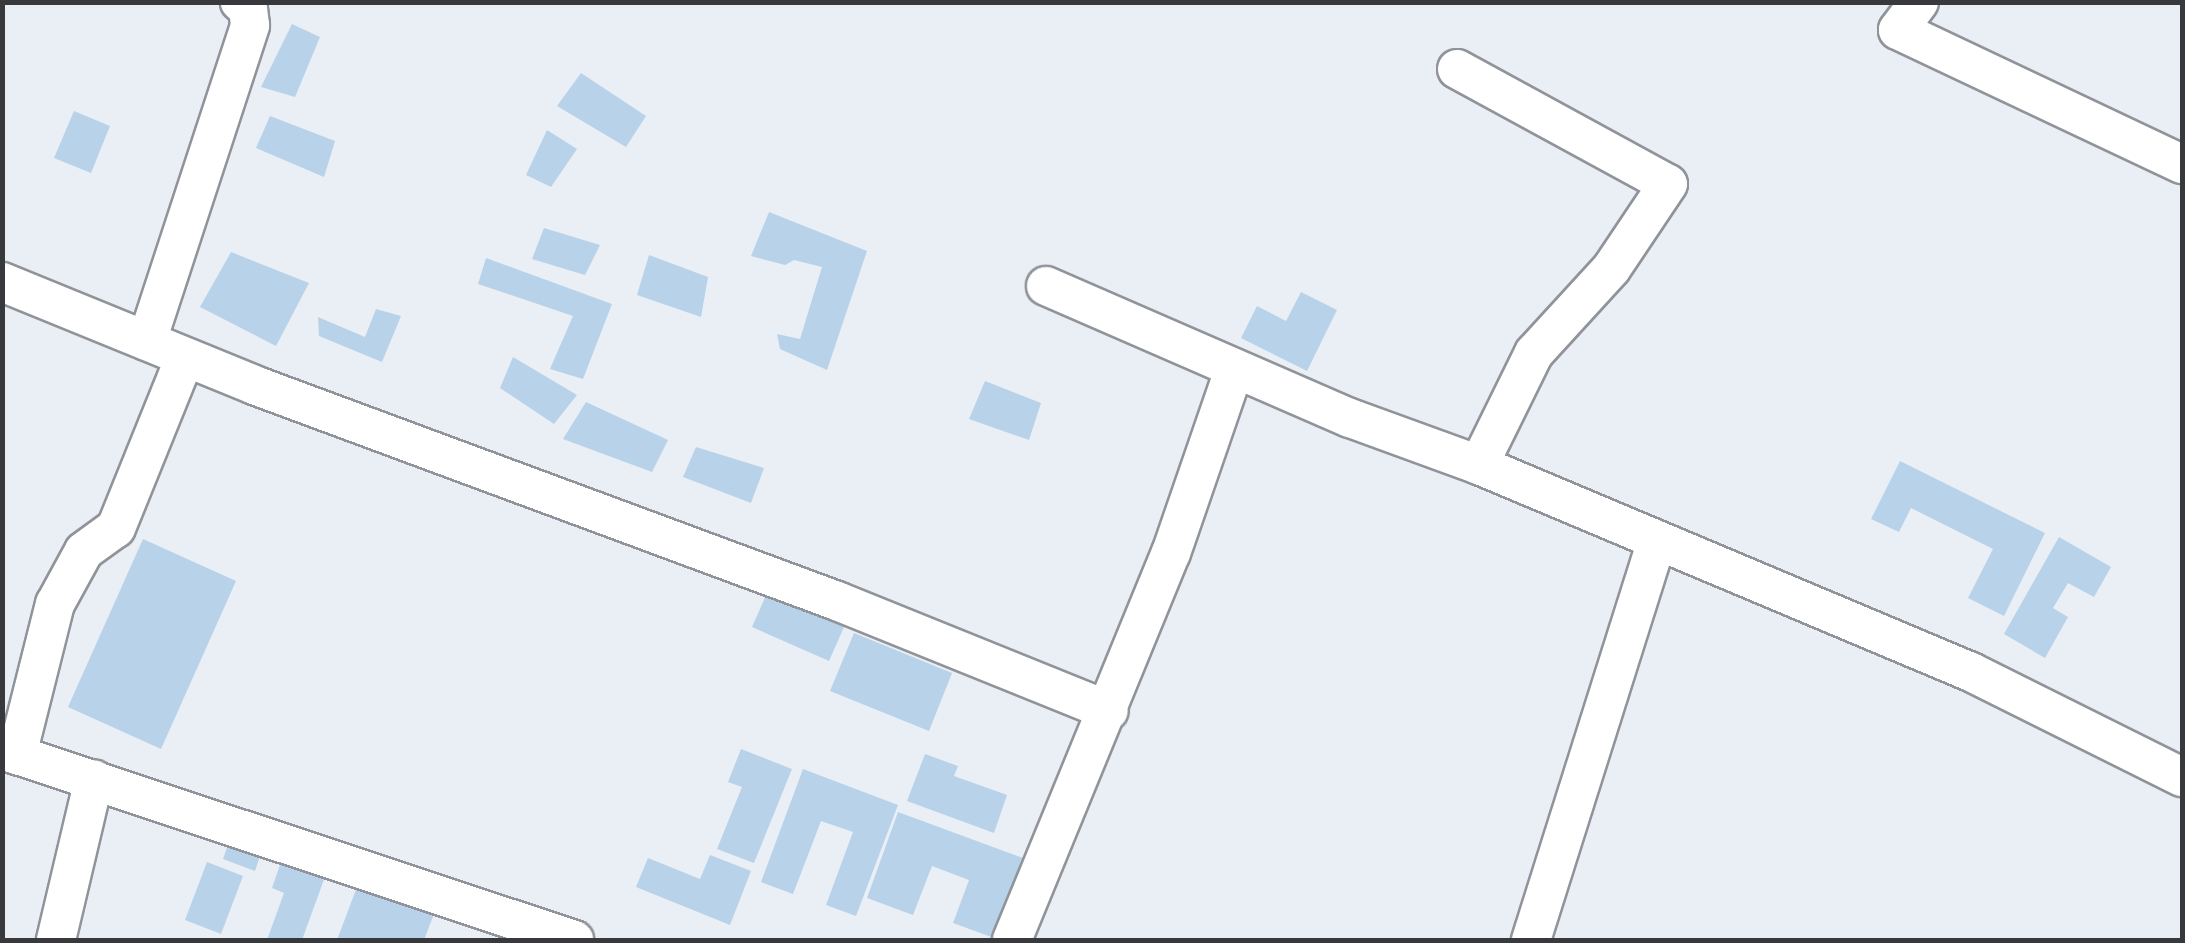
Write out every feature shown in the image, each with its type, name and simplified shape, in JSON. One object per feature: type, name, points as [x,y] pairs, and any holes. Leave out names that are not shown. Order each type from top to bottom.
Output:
[{"type":"street","points":[[147,341],[250,25],[248,9],[240,2]]},
{"type":"street","points":[[1919,2],[1898,30],[2182,164]]},
{"type":"street","points":[[1457,69],[1668,184],[1611,269],[1534,353],[1479,465]]},
{"type":"street","points":[[2,282],[186,357],[804,588],[1109,711]]},
{"type":"street","points":[[1046,286],[1234,370],[1479,465],[1970,672],[2182,777]]},
{"type":"street","points":[[186,357],[116,528],[84,551],[55,604],[10,752],[574,940]]},
{"type":"street","points":[[1012,940],[1172,552],[1234,370]]},
{"type":"street","points":[[1531,940],[1657,541]]},
{"type":"street","points":[[56,940],[94,779]]},
{"type":"building","points":[[292,24],[320,37],[295,97],[261,87]]},
{"type":"building","points":[[581,73],[646,116],[626,147],[557,106]]},
{"type":"building","points":[[74,111],[110,126],[91,173],[54,158]]},
{"type":"building","points":[[270,116],[335,141],[324,177],[256,148]]},
{"type":"building","points":[[547,130],[577,149],[551,187],[526,175]]},
{"type":"building","points":[[769,212],[867,251],[827,370],[780,349],[777,334],[800,339],[822,267],[794,260],[785,265],[751,256]]},
{"type":"building","points":[[544,228],[600,245],[585,275],[532,259]]},
{"type":"building","points":[[231,252],[309,283],[276,346],[200,307]]},
{"type":"building","points":[[649,255],[708,277],[701,317],[637,295]]},
{"type":"building","points":[[486,258],[612,304],[583,379],[550,369],[573,316],[478,284]]},
{"type":"building","points":[[1301,292],[1337,310],[1307,371],[1241,338],[1257,306],[1286,321]]},
{"type":"building","points":[[376,309],[401,316],[382,362],[319,336],[318,317],[365,337]]},
{"type":"building","points":[[513,357],[577,395],[554,424],[500,388]]},
{"type":"building","points":[[985,381],[1041,403],[1029,440],[969,419]]},
{"type":"building","points":[[586,402],[668,440],[652,472],[563,439]]},
{"type":"building","points":[[696,447],[764,468],[751,503],[683,477]]},
{"type":"building","points":[[1900,461],[2045,533],[2004,616],[1968,598],[1993,549],[1911,508],[1899,532],[1871,519]]},
{"type":"building","points":[[2059,537],[2111,567],[2094,597],[2068,583],[2053,608],[2068,617],[2045,658],[2004,634]]},
{"type":"building","points":[[143,539],[236,581],[161,749],[68,707]]},
{"type":"building","points":[[771,584],[848,618],[829,661],[752,627]]},
{"type":"building","points":[[854,633],[952,673],[929,731],[830,691]]},
{"type":"building","points":[[741,749],[792,769],[754,863],[717,849],[742,787],[728,782]]},
{"type":"building","points":[[925,754],[958,766],[954,776],[1007,795],[994,833],[907,801]]},
{"type":"building","points":[[803,769],[898,805],[856,916],[826,905],[853,832],[821,821],[793,894],[761,882]]},
{"type":"building","points":[[898,812],[1023,858],[994,938],[953,923],[969,880],[932,866],[913,915],[867,898]]},
{"type":"building","points":[[229,842],[261,853],[255,871],[223,859]]},
{"type":"building","points":[[710,855],[751,871],[730,925],[636,887],[648,858],[700,879]]},
{"type":"building","points":[[282,859],[326,874],[302,940],[267,940],[284,893],[272,888]]},
{"type":"building","points":[[207,862],[243,876],[221,934],[185,920]]},
{"type":"building","points":[[357,887],[434,914],[424,940],[337,940]]}]
